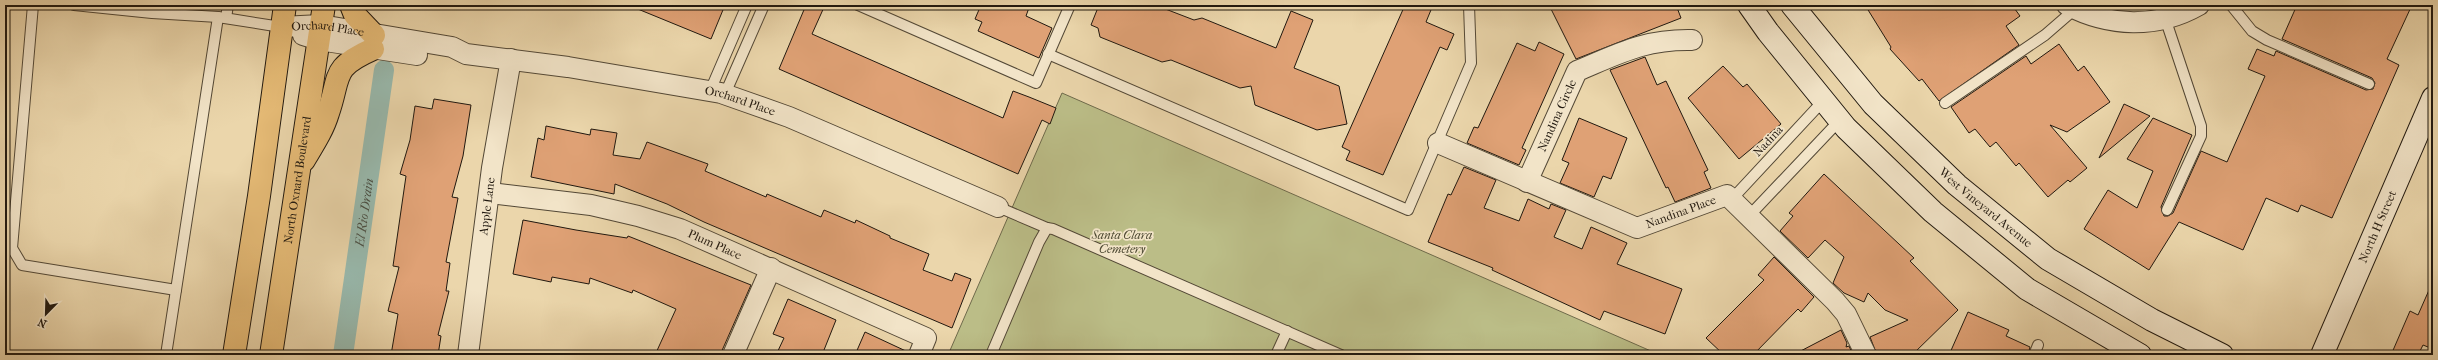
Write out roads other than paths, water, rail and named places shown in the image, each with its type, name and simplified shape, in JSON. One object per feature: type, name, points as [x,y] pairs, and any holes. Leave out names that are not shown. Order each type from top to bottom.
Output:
[{"type":"main road","points":[[234,355],[259,196],[285,5]]},
{"type":"main road","points":[[299,168],[318,137],[329,113],[336,78],[344,65],[373,42],[355,15],[351,5]]},
{"type":"main road","points":[[1749,5],[1768,32],[1840,120],[1934,212],[2027,289],[2140,355]]},
{"type":"main road","name":"West Vineyard Avenue","points":[[1792,5],[1873,104],[1957,185],[2048,260],[2152,320],[2222,355]]},
{"type":"main road","name":"North Oxnard Boulevard","points":[[271,355],[321,23]]},
{"type":"main road","name":"North H Street","points":[[2322,355],[2433,98]]},
{"type":"street","points":[[2071,7],[2104,20],[2126,23],[2165,18],[2199,5]]},
{"type":"street","name":"Orchard Place","points":[[281,27],[321,23],[373,42],[452,47],[466,54],[511,59],[717,92],[790,117],[998,207]]},
{"type":"street","name":"Nandina Circle","points":[[1527,182],[1577,71],[1643,44],[1666,40],[1692,40]]},
{"type":"street","name":"Apple Lane","points":[[468,355],[490,193],[511,59]]},
{"type":"street","name":"Nandina Place","points":[[1438,143],[1637,228],[1727,195],[1835,301],[1846,314],[1866,355]]},
{"type":"street","name":"Plum Place","points":[[490,193],[591,205],[638,216],[680,229],[770,268],[922,346]]},
{"type":"street","points":[[733,355],[770,268]]},
{"type":"lane","points":[[33,5],[12,248],[22,265],[176,290]]},
{"type":"lane","points":[[74,5],[222,18],[281,27]]},
{"type":"lane","points":[[166,355],[222,18],[228,5]]},
{"type":"lane","points":[[717,92],[747,5]]},
{"type":"lane","points":[[717,92],[764,5]]},
{"type":"lane","points":[[858,5],[1036,83],[1070,5]]},
{"type":"lane","points":[[1048,54],[1408,210],[1471,63],[1469,5]]},
{"type":"lane","points":[[2231,5],[2252,31],[2267,40],[2369,84]]},
{"type":"lane","points":[[1945,103],[2046,35],[2071,7]]},
{"type":"lane","points":[[2165,18],[2201,131],[2201,136],[2167,210]]},
{"type":"lane","name":"Nadina","points":[[1732,199],[1824,100]]},
{"type":"lane","points":[[1749,216],[1840,120]]},
{"type":"lane","points":[[998,207],[1047,228],[1053,229],[1341,355]]},
{"type":"lane","points":[[990,355],[1039,242],[1047,228]]},
{"type":"lane","points":[[1276,355],[1287,331]]},
{"type":"lane","points":[[2034,355],[2038,345]]},
{"type":"waterway","name":"El Rio Drain","points":[[343,355],[384,70]]},
{"type":"park label","name":"Santa Clara Cemetery","points":[[1122,242]]}]
